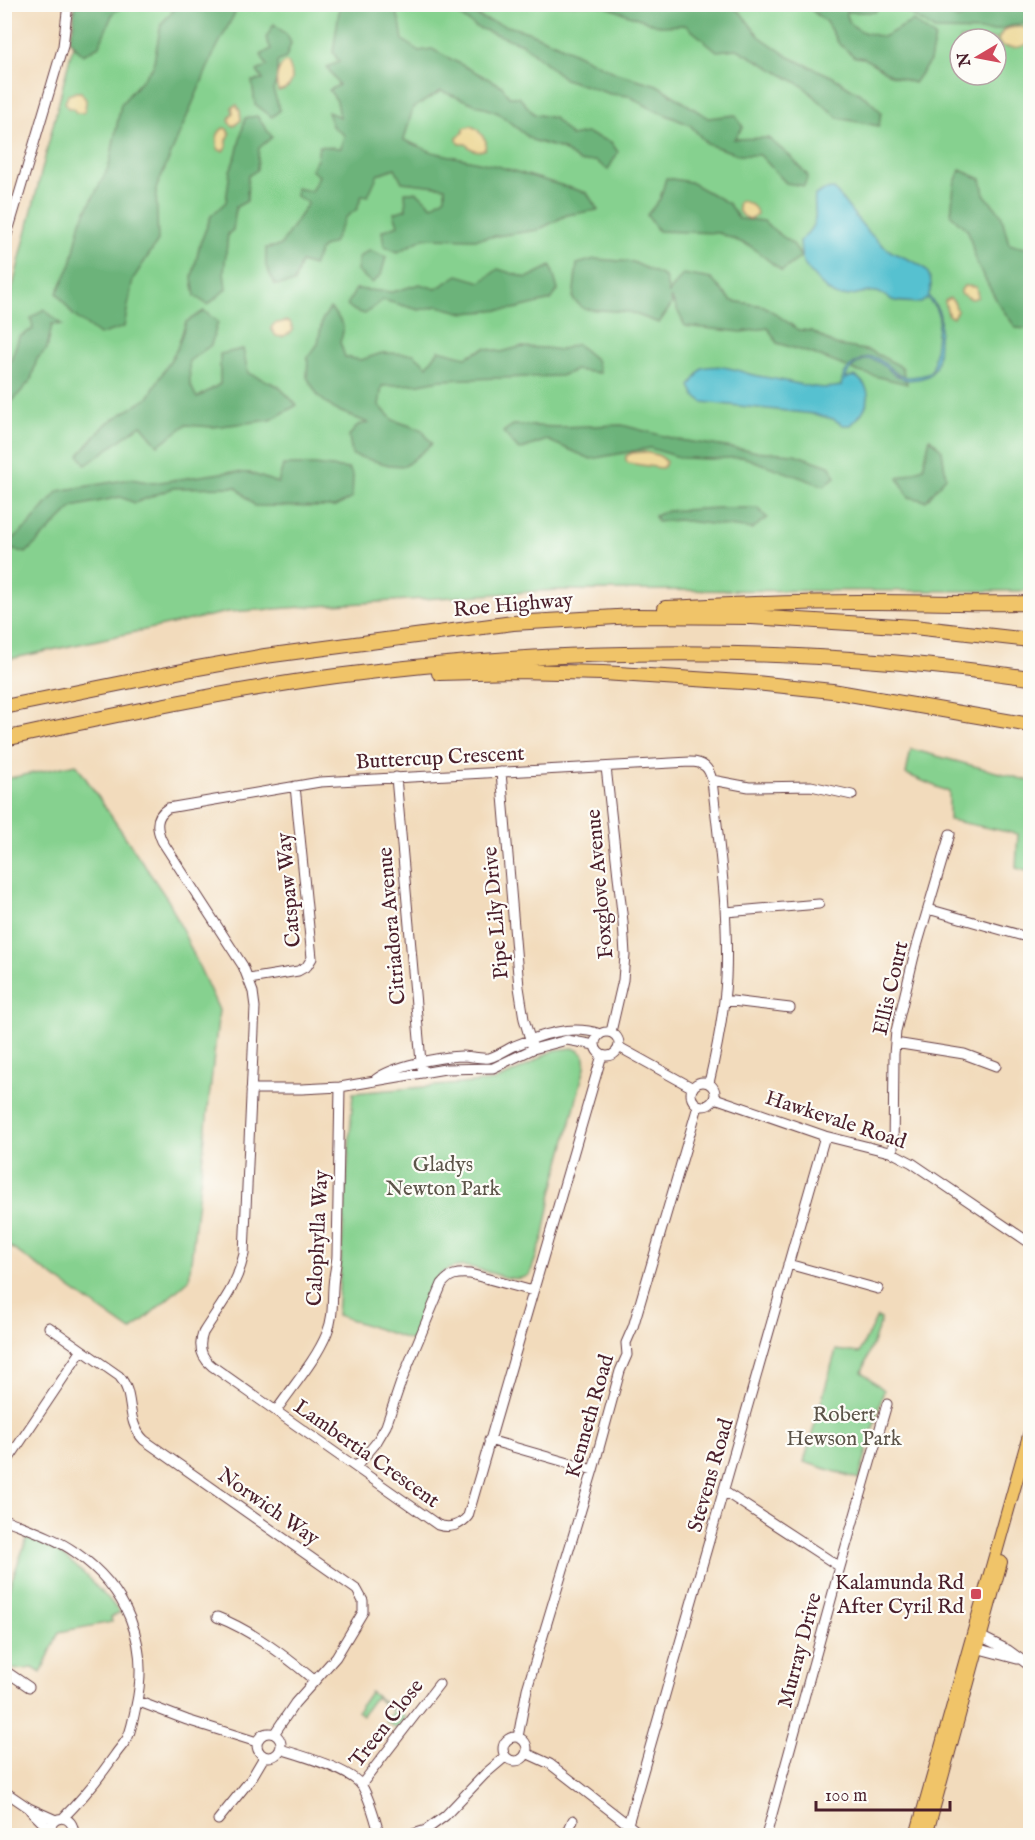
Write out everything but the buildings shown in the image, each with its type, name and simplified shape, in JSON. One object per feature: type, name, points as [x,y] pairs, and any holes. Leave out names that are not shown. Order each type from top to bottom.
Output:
[{"type":"highway","points":[[513,623],[657,608],[790,603],[1030,603]]},
{"type":"highway","name":"Roe Highway","points":[[4,707],[265,656],[513,623],[634,616],[752,617],[914,627],[1030,640]]},
{"type":"highway","points":[[4,739],[196,698],[337,676],[463,663],[592,655],[655,653],[804,655],[1030,678]]},
{"type":"highway","points":[[145,709],[381,678],[515,671],[726,680],[832,691],[1030,725]]},
{"type":"main road","points":[[926,1836],[1030,1432]]},
{"type":"main road","points":[[916,1836],[1030,1461]]},
{"type":"street","points":[[4,245],[63,46],[68,4]]},
{"type":"street","name":"Buttercup Crescent","points":[[251,1089],[255,1007],[249,979],[232,947],[162,841],[158,818],[162,812],[168,808],[320,782],[396,777],[700,762],[708,768],[712,780]]},
{"type":"street","name":"Foxglove Avenue","points":[[606,766],[625,955],[623,980],[611,1032]]},
{"type":"street","name":"Pipe Lily Drive","points":[[501,772],[519,987],[524,1019],[533,1049]]},
{"type":"street","name":"Citriadora Avenue","points":[[396,777],[423,1073]]},
{"type":"street","points":[[708,1083],[716,1049],[726,977],[726,912],[712,780],[749,787],[811,786],[852,795]]},
{"type":"street","name":"Catspaw Way","points":[[249,979],[298,971],[307,966],[312,958],[296,786]]},
{"type":"street","name":"Ellis Court","points":[[893,1153],[896,1031],[914,956],[950,834]]},
{"type":"street","points":[[726,912],[819,904]]},
{"type":"street","points":[[928,909],[1030,938]]},
{"type":"street","points":[[724,1000],[790,1008]]},
{"type":"street","points":[[374,1080],[381,1075],[421,1062],[461,1056],[492,1057],[529,1040],[566,1030],[580,1029],[600,1034],[611,1032],[619,1039],[619,1047],[612,1055],[602,1055],[596,1049],[596,1040],[600,1034]]},
{"type":"street","points":[[251,1089],[340,1087],[423,1073],[464,1068],[494,1068],[533,1049],[567,1040],[595,1045]]},
{"type":"street","points":[[895,1043],[964,1054],[996,1066]]},
{"type":"street","points":[[619,1047],[693,1088]]},
{"type":"street","name":"Lambertia Crescent","points":[[251,1089],[244,1254],[234,1286],[203,1334],[201,1349],[206,1361],[444,1527],[456,1525],[468,1516],[602,1055]]},
{"type":"street","points":[[700,1082],[708,1083],[715,1089],[715,1098],[708,1106],[698,1106],[692,1098],[693,1088],[700,1082]]},
{"type":"street","name":"Calophylla Way","points":[[276,1411],[317,1351],[327,1334],[331,1321],[334,1277],[337,1267],[340,1087]]},
{"type":"street","name":"Hawkevale Road","points":[[715,1098],[825,1136],[893,1153],[912,1163],[1030,1243]]},
{"type":"street","name":"Kenneth Road","points":[[518,1737],[527,1689],[620,1371],[627,1354],[626,1343],[633,1327],[698,1106]]},
{"type":"street","name":"Stevens Road","points":[[628,1824],[825,1136]]},
{"type":"street","points":[[788,1264],[878,1289]]},
{"type":"street","points":[[356,1467],[376,1443],[386,1426],[401,1382],[437,1295],[447,1278],[460,1273],[470,1274],[533,1291]]},
{"type":"street","name":"Norwich Way","points":[[50,1327],[119,1376],[124,1382],[133,1424],[144,1440],[357,1590],[363,1601],[363,1612],[336,1657],[288,1712],[274,1734]]},
{"type":"street","points":[[4,1466],[82,1350]]},
{"type":"street","name":"Murray Drive","points":[[766,1836],[887,1404]]},
{"type":"street","points":[[489,1440],[592,1470]]},
{"type":"street","points":[[724,1492],[840,1567]]},
{"type":"street","points":[[4,1519],[72,1550],[99,1571],[116,1592],[132,1621],[137,1636],[140,1683],[128,1737],[84,1797],[60,1819],[51,1824],[50,1832]]},
{"type":"street","points":[[217,1617],[234,1623],[295,1664],[315,1681]]},
{"type":"street","points":[[975,1641],[1008,1650],[1030,1666]]},
{"type":"street","points":[[4,1670],[29,1687]]},
{"type":"street","name":"Treen Close","points":[[361,1785],[439,1684]]},
{"type":"street","points":[[137,1701],[187,1720],[257,1742]]},
{"type":"street","points":[[264,1734],[274,1734],[279,1739],[280,1749],[274,1756],[264,1757],[257,1749],[257,1742],[264,1734]]},
{"type":"street","points":[[518,1737],[526,1745],[526,1753],[522,1759],[515,1762],[505,1757],[502,1750],[504,1743],[510,1738],[518,1737]]},
{"type":"street","points":[[280,1749],[337,1769],[361,1785],[380,1836]]},
{"type":"street","points":[[526,1753],[550,1764],[643,1836]]},
{"type":"street","points":[[218,1820],[247,1785],[264,1757]]},
{"type":"street","points":[[407,1836],[426,1830],[445,1816],[485,1774],[505,1757]]},
{"type":"street","points":[[4,1791],[29,1808],[70,1821],[75,1833]]},
{"type":"street","points":[[75,1833],[84,1797]]},
{"type":"street","points":[[29,1808],[50,1832]]},
{"type":"street","points":[[566,1836],[573,1820]]},
{"type":"green space","points":[[179,4],[239,5],[214,53],[156,189],[158,241],[133,279],[124,327],[99,335],[73,315],[57,293],[71,264],[81,221],[109,166],[121,104],[153,67],[161,24]]},
{"type":"green space","points":[[74,5],[123,5],[113,13],[99,46],[83,55],[69,40],[74,24]]},
{"type":"green space","points":[[83,5],[1030,5],[1030,591],[557,590],[228,612],[5,660],[5,318]]},
{"type":"green space","points":[[340,5],[394,6],[403,40],[419,51],[432,49],[502,86],[509,97],[519,97],[534,114],[554,118],[571,136],[586,133],[611,142],[618,152],[608,170],[596,161],[580,162],[562,149],[532,140],[498,113],[441,91],[413,108],[404,140],[432,152],[497,166],[587,193],[598,210],[567,215],[538,230],[476,239],[424,238],[398,252],[384,246],[382,231],[398,225],[394,213],[406,209],[405,192],[417,192],[432,206],[445,197],[445,187],[402,182],[395,168],[378,174],[368,196],[362,195],[357,209],[345,218],[333,243],[321,248],[313,266],[301,262],[294,283],[275,285],[266,266],[266,248],[280,246],[308,203],[296,196],[296,188],[311,191],[319,176],[311,170],[317,159],[319,146],[341,148],[344,135],[332,126],[328,112],[340,117],[337,101],[329,90],[339,85],[327,67],[339,62],[333,52]]},
{"type":"green space","points":[[455,5],[460,5],[483,19],[528,32],[616,73],[657,85],[708,118],[735,115],[743,127],[734,139],[768,138],[791,157],[808,176],[804,186],[786,183],[760,155],[740,155],[707,144],[690,125],[652,109],[629,96],[610,94],[565,79],[522,44],[476,27],[456,13]]},
{"type":"green space","points":[[595,5],[730,5],[741,13],[759,36],[789,57],[833,77],[868,99],[881,112],[879,126],[838,118],[803,86],[737,49],[717,51],[685,25],[660,26],[604,6]]},
{"type":"green space","points":[[805,5],[881,5],[875,12],[846,12],[850,24],[863,32],[883,37],[913,21],[935,37],[930,61],[914,83],[891,75],[864,58],[855,57],[839,44],[826,22]]},
{"type":"green space","points":[[899,5],[937,5],[957,19],[1001,5],[1030,5],[1030,25],[1026,22],[1008,27],[948,27],[948,30],[935,30]]},
{"type":"green space","points":[[274,24],[287,35],[291,43],[286,58],[277,62],[277,79],[273,90],[280,110],[272,117],[255,104],[252,81],[263,80],[257,71],[267,66],[261,55],[271,49],[266,38]]},
{"type":"green space","points":[[257,116],[272,137],[259,148],[257,170],[248,176],[247,201],[236,207],[233,230],[228,234],[224,272],[226,289],[208,305],[195,296],[192,278],[200,244],[211,216],[226,202],[230,171],[245,118]]},
{"type":"green space","points":[[960,170],[981,179],[984,194],[1001,214],[1009,244],[1030,249],[1030,329],[1016,328],[998,303],[977,264],[968,231],[951,215],[954,185]]},
{"type":"green space","points":[[666,178],[690,182],[728,203],[739,219],[764,221],[794,245],[801,257],[782,271],[750,246],[719,233],[658,231],[647,215],[660,199]]},
{"type":"green space","points":[[369,250],[386,257],[381,275],[372,283],[357,271],[359,257]]},
{"type":"green space","points":[[595,259],[633,262],[665,277],[669,293],[683,274],[711,279],[732,301],[764,306],[799,330],[812,331],[835,345],[871,351],[902,367],[907,384],[859,372],[777,343],[768,328],[742,332],[685,326],[671,297],[672,304],[659,323],[629,312],[584,309],[573,299],[577,264]]},
{"type":"green space","points":[[551,266],[558,290],[551,300],[514,309],[464,313],[438,306],[419,310],[383,300],[365,314],[347,305],[356,289],[392,292],[420,284],[436,289],[458,275],[481,282],[498,269],[527,278]]},
{"type":"green space","points":[[330,308],[343,327],[340,342],[345,357],[361,360],[382,353],[414,354],[427,366],[439,350],[466,357],[485,348],[501,352],[520,347],[559,350],[577,344],[596,360],[600,373],[576,370],[561,376],[440,380],[419,384],[382,386],[379,405],[393,420],[422,430],[432,444],[405,466],[389,465],[352,455],[349,436],[358,425],[368,423],[334,409],[318,396],[307,377],[308,357],[318,344],[322,320]]},
{"type":"green space","points":[[44,309],[62,325],[52,324],[47,349],[37,359],[31,380],[5,413],[5,365],[11,360],[19,337],[33,329],[31,318]]},
{"type":"green space","points":[[204,311],[218,322],[211,345],[189,361],[190,384],[197,398],[220,384],[220,354],[243,349],[248,373],[278,386],[297,405],[271,420],[212,427],[186,425],[158,445],[141,425],[86,465],[79,455],[107,423],[148,398],[177,349],[186,322]]},
{"type":"green space","points":[[513,425],[558,427],[622,425],[679,440],[753,451],[794,454],[829,466],[836,476],[824,486],[743,457],[682,458],[650,448],[591,459],[547,440],[519,450],[503,432]]},
{"type":"green space","points":[[930,438],[942,450],[946,477],[926,501],[909,497],[898,478],[923,468]]},
{"type":"green space","points":[[283,465],[315,465],[349,469],[353,476],[352,498],[335,507],[255,506],[236,487],[173,488],[135,503],[120,497],[73,507],[26,553],[5,548],[29,525],[58,491],[131,479],[153,483],[228,472],[250,473],[278,483]]},
{"type":"green space","points":[[758,508],[767,518],[752,529],[678,520],[657,522],[655,516],[666,511]]},
{"type":"green space","points":[[911,749],[1030,781],[1030,872],[1016,868],[1018,834],[949,820],[949,792],[906,774]]},
{"type":"green space","points":[[76,764],[170,903],[219,1010],[189,1280],[131,1331],[5,1243],[5,779]]},
{"type":"green space","name":"Gladys Newton Park","points":[[573,1048],[584,1055],[585,1067],[551,1197],[544,1235],[530,1274],[521,1278],[510,1278],[474,1268],[462,1266],[451,1268],[440,1275],[413,1341],[337,1315],[353,1093],[495,1081],[555,1050]]},
{"type":"green space","name":"Robert Hewson Park","points":[[877,1317],[881,1319],[880,1324],[862,1372],[884,1390],[859,1479],[804,1462],[836,1350],[859,1353]]},
{"type":"green space","points":[[28,1536],[69,1560],[120,1613],[111,1617],[112,1622],[59,1632],[41,1673],[33,1668],[15,1669],[5,1665],[4,1601]]},
{"type":"green space","points":[[370,1692],[405,1717],[397,1729],[385,1721],[393,1711],[375,1697],[362,1715],[357,1711]]},
{"type":"sand","points":[[1009,28],[1029,28],[1030,42],[1023,46],[1008,47]]},
{"type":"sand","points":[[285,62],[290,68],[292,80],[288,87],[278,91],[277,75]]},
{"type":"sand","points":[[81,92],[86,100],[85,111],[82,113],[76,113],[65,103],[68,95]]},
{"type":"sand","points":[[237,105],[241,120],[234,126],[230,124],[229,119],[233,113],[232,107]]},
{"type":"sand","points":[[471,126],[477,129],[486,141],[485,149],[474,150],[466,144],[460,144],[457,140],[457,137],[464,132],[464,128]]},
{"type":"sand","points":[[224,128],[230,134],[227,147],[223,151],[219,150],[217,141],[219,132]]},
{"type":"sand","points":[[743,201],[756,211],[757,214],[750,219],[739,211],[739,202]]},
{"type":"sand","points":[[964,286],[976,287],[978,297],[972,299],[961,294]]},
{"type":"sand","points":[[950,298],[957,311],[953,317],[949,316],[945,302]]},
{"type":"sand","points":[[290,322],[292,332],[282,337],[276,336],[271,328],[274,324]]},
{"type":"sand","points":[[644,452],[662,457],[666,462],[664,467],[628,463],[626,460],[626,456],[632,453]]},
{"type":"water","points":[[834,189],[875,239],[892,252],[921,266],[928,273],[931,284],[928,296],[939,311],[940,320],[938,359],[934,370],[925,377],[908,380],[893,374],[874,360],[868,359],[855,365],[848,372],[845,381],[855,376],[866,388],[868,400],[862,413],[851,425],[843,425],[833,419],[814,414],[703,402],[695,396],[690,386],[702,368],[728,368],[756,376],[826,388],[841,386],[843,376],[849,367],[869,357],[879,360],[903,377],[924,375],[933,368],[939,317],[935,307],[927,298],[921,303],[895,301],[876,292],[838,296],[826,289],[804,264],[800,241],[814,224],[815,195],[824,190]]},
{"type":"place","name":"Kalamunda Rd After Cyril Rd","points":[[976,1594]]}]
